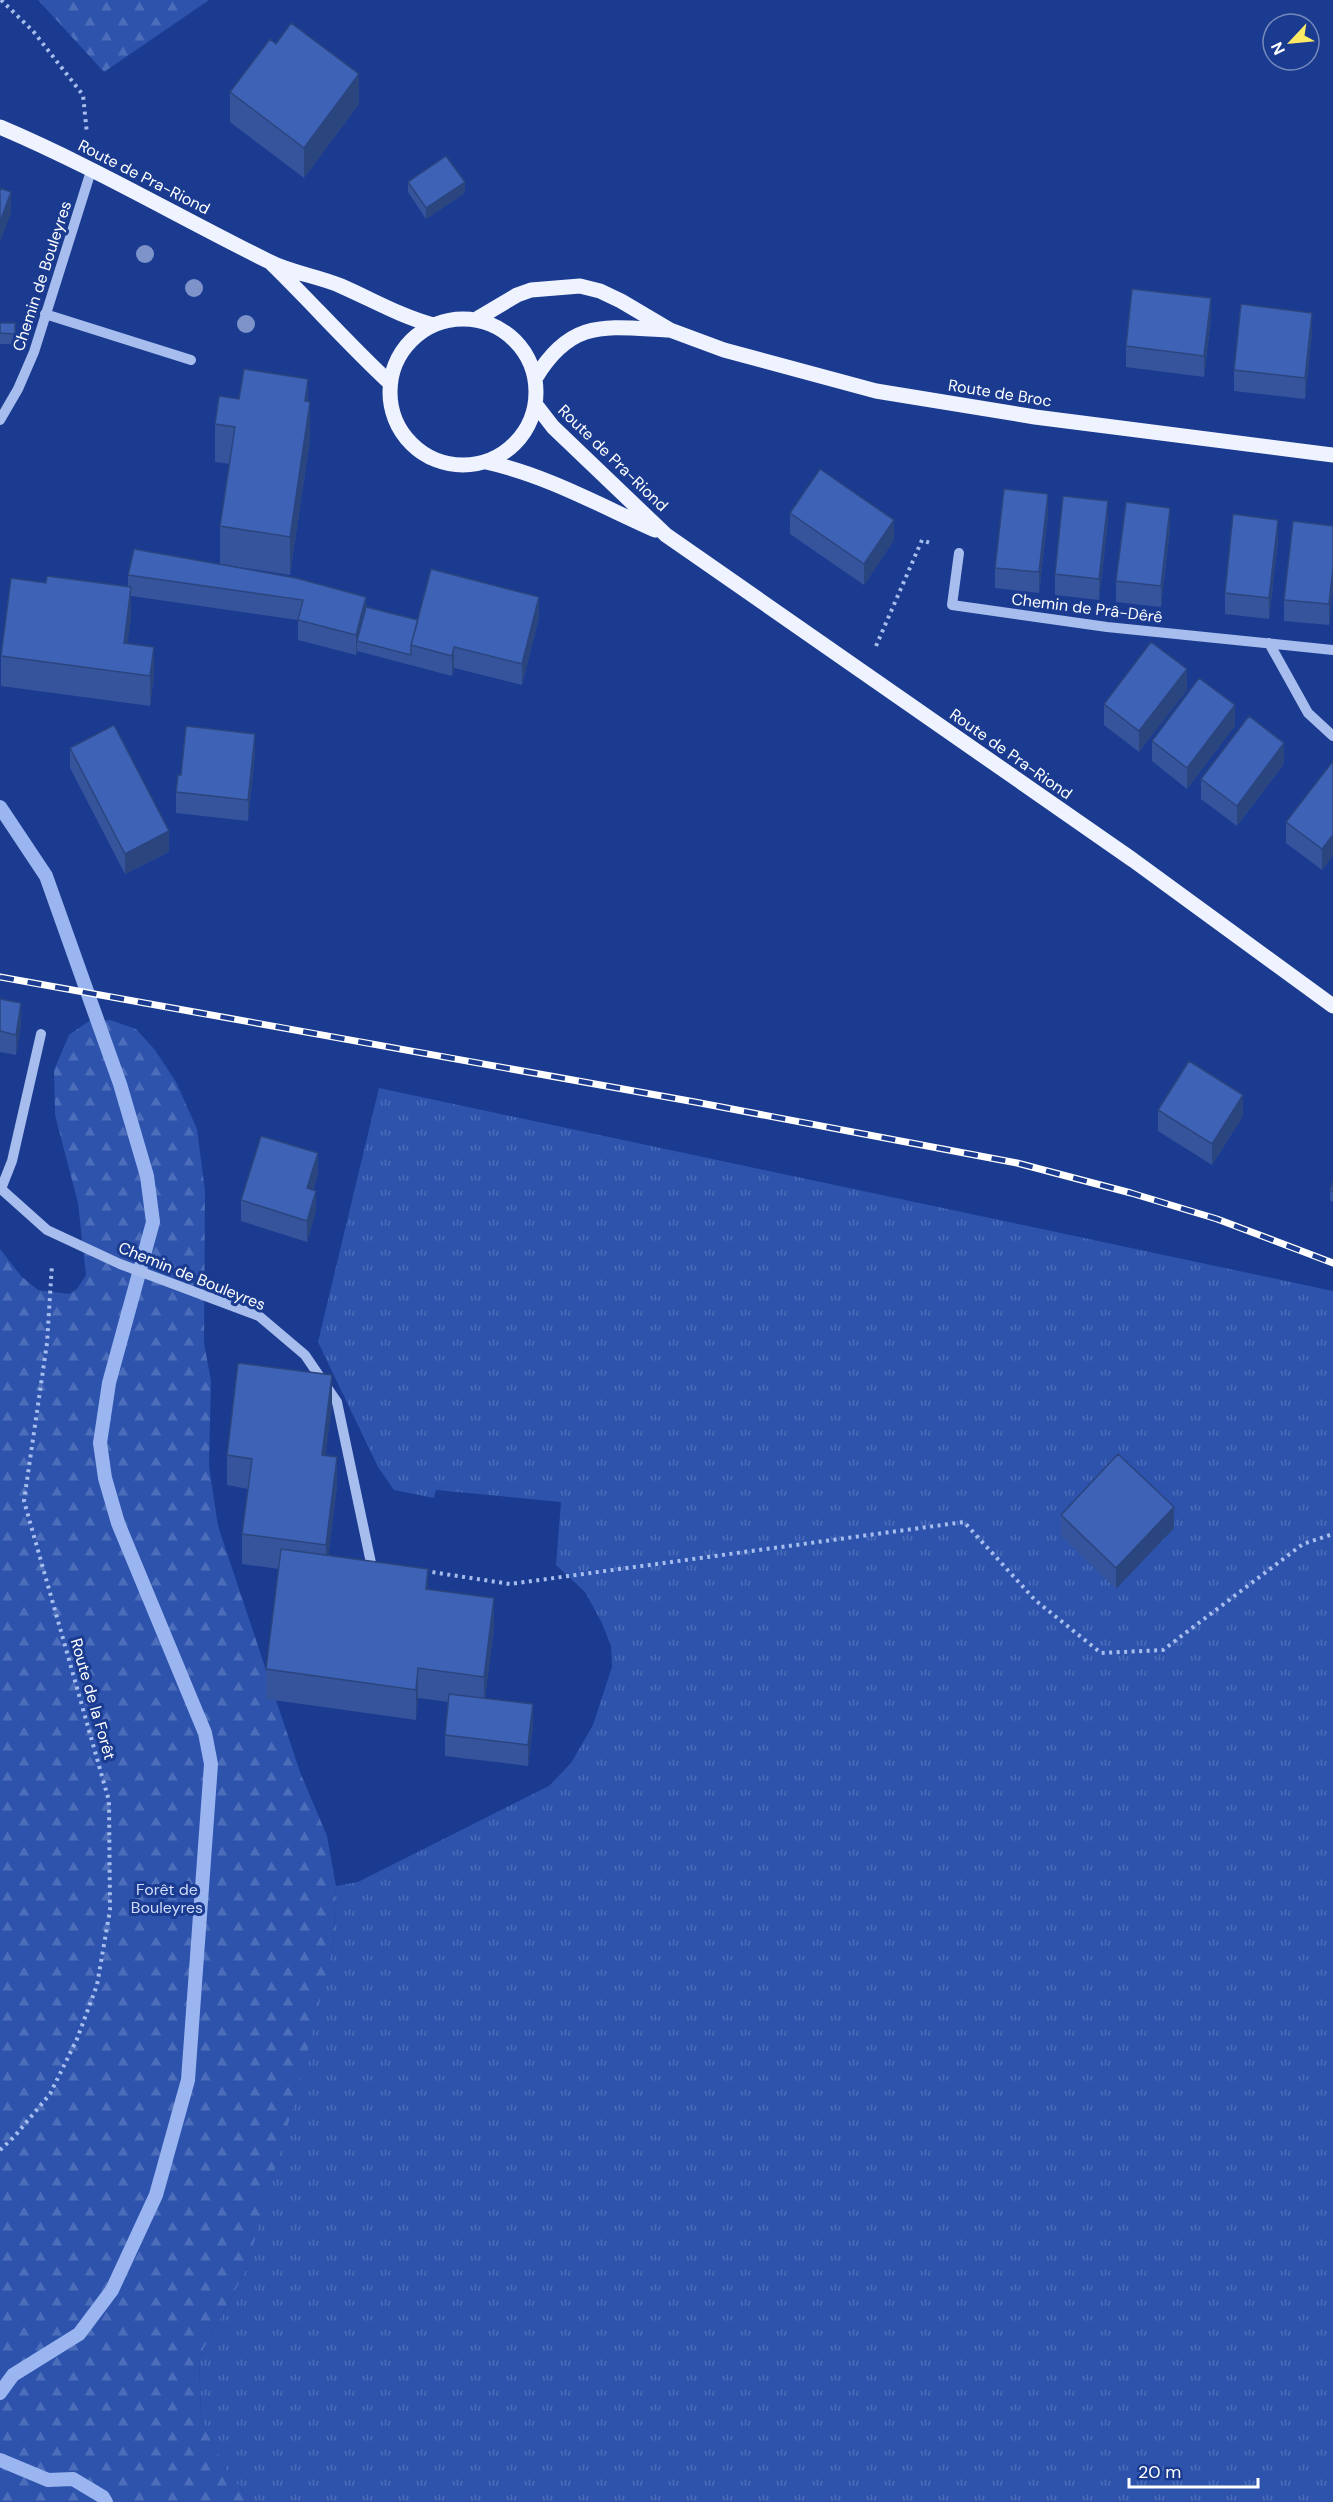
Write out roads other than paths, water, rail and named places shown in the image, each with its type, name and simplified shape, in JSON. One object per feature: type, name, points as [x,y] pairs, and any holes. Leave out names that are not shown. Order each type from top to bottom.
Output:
[{"type":"main road","name":"Route de Pra-Riond","points":[[0,127],[40,144],[270,262],[340,286],[408,318],[434,325]]},
{"type":"main road","name":"Route de Pra-Riond","points":[[270,262],[390,383]]},
{"type":"main road","name":"Route de Broc","points":[[476,320],[518,295],[531,290],[580,286],[600,291],[621,301],[670,330],[761,361],[876,391],[1035,417],[1333,455]]},
{"type":"main road","name":"Route de Pra-Riond","points":[[476,320],[495,326],[513,338],[527,356],[535,379],[536,405],[529,424],[515,444],[497,458],[469,465],[451,465],[419,451],[402,434],[391,404],[390,383],[392,372],[401,353],[415,336],[444,321],[476,320]]},
{"type":"main road","name":"Route de Broc","points":[[535,379],[549,356],[576,336],[587,331],[619,328],[670,330]]},
{"type":"main road","name":"Route de Pra-Riond","points":[[536,405],[553,427],[666,535],[1133,860],[1333,1006]]},
{"type":"main road","name":"Route de Pra-Riond","points":[[486,462],[520,469],[542,477],[666,535]]},
{"type":"street","name":"Chemin de Bouleyres","points":[[0,420],[18,389],[34,352],[91,171]]},
{"type":"street","points":[[45,314],[190,360]]},
{"type":"street","name":"Chemin de Prâ-Dêrê","points":[[959,553],[952,605],[1107,627],[1333,650]]},
{"type":"street","points":[[1269,643],[1308,713],[1333,736]]},
{"type":"street","points":[[0,1189],[12,1161],[41,1034]]},
{"type":"street","name":"Chemin de Bouleyres","points":[[0,1189],[47,1230],[120,1264],[259,1316],[305,1355],[337,1402],[370,1563]]},
{"type":"waterway","points":[[0,807],[46,876],[120,1084],[147,1176],[153,1222],[109,1383],[100,1443],[105,1478],[118,1523],[205,1733],[211,1764],[188,2080],[156,2195],[112,2290],[79,2334],[13,2375],[0,2393]]},
{"type":"waterway","points":[[0,2460],[48,2480],[73,2479],[103,2497],[106,2502]]},
{"type":"railway","points":[[0,977],[695,1102],[1017,1163],[1131,1193],[1217,1219],[1333,1263]]},
{"type":"park label","name":"Forêt de Bouleyres","points":[[167,1898]]}]
